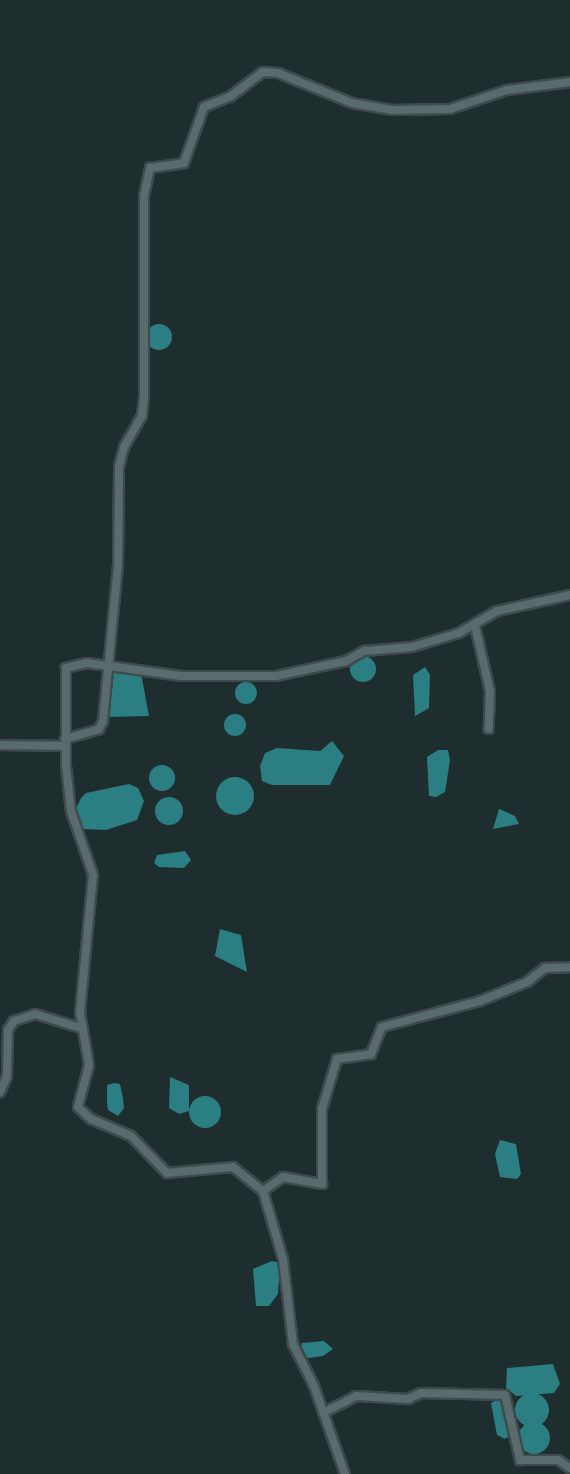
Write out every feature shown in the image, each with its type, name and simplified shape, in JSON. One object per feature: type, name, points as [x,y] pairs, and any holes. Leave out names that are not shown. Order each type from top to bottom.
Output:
[{"type":"street","points":[[0,746],[65,743],[103,724],[106,666],[118,564],[119,467],[124,447],[142,416],[147,311],[144,196],[150,168],[184,163],[204,107],[231,96],[263,72],[278,73],[352,103],[392,110],[450,109],[507,90],[570,82]]},
{"type":"street","points":[[345,1474],[293,1344],[283,1259],[263,1191],[233,1167],[167,1173],[131,1136],[81,1113],[78,1101],[89,1065],[81,1028],[92,867],[71,812],[65,743],[66,668],[106,666],[181,676],[276,676],[346,661],[364,651],[412,647],[475,626],[497,611],[570,595]]},
{"type":"street","points":[[475,626],[490,691],[489,729]]},
{"type":"street","points":[[263,1191],[283,1178],[325,1182],[321,1119],[337,1059],[371,1054],[382,1027],[480,1001],[527,982],[544,968],[570,967]]},
{"type":"street","points":[[0,1092],[7,1076],[8,1030],[14,1021],[35,1014],[81,1028]]},
{"type":"street","points":[[322,1413],[356,1396],[408,1399],[422,1393],[505,1395],[520,1460],[558,1460],[570,1468]]},
{"type":"water","points":[[159,324],[168,328],[172,337],[168,346],[159,350],[150,346],[146,337],[150,328]]},
{"type":"water","points":[[363,656],[372,660],[376,669],[372,678],[363,682],[354,678],[350,669],[354,660]]},
{"type":"water","points":[[425,667],[430,675],[429,708],[415,716],[413,675]]},
{"type":"water","points":[[108,672],[141,673],[149,716],[107,717]]},
{"type":"water","points":[[246,682],[254,685],[257,693],[254,701],[246,704],[238,701],[235,693],[238,685]]},
{"type":"water","points":[[235,714],[243,717],[246,725],[243,733],[235,736],[227,733],[224,725],[227,717]]},
{"type":"water","points":[[332,741],[344,756],[330,785],[272,785],[262,781],[260,766],[265,753],[277,748],[320,751]]},
{"type":"water","points":[[438,750],[448,750],[450,760],[445,792],[436,797],[429,796],[427,757]]},
{"type":"water","points":[[162,765],[172,768],[175,778],[172,788],[162,791],[152,788],[149,778],[152,768]]},
{"type":"water","points":[[235,777],[248,783],[254,796],[248,809],[235,815],[222,809],[216,796],[222,783]]},
{"type":"water","points":[[129,784],[138,788],[144,801],[137,820],[106,830],[83,829],[75,811],[86,793]]},
{"type":"water","points":[[169,797],[179,801],[183,811],[179,821],[169,825],[159,821],[155,811],[159,801]]},
{"type":"water","points":[[499,809],[515,816],[519,824],[493,829]]},
{"type":"water","points":[[185,851],[191,860],[184,868],[159,867],[154,863],[157,855]]},
{"type":"water","points":[[220,929],[241,935],[247,972],[215,956]]},
{"type":"water","points":[[170,1077],[189,1085],[189,1111],[179,1114],[169,1108]]},
{"type":"water","points":[[120,1084],[123,1098],[124,1108],[118,1116],[108,1110],[107,1103],[107,1085]]},
{"type":"water","points":[[205,1096],[217,1100],[221,1112],[217,1124],[205,1128],[193,1124],[189,1112],[193,1100]]},
{"type":"water","points":[[500,1140],[516,1144],[521,1174],[517,1179],[500,1177],[495,1154]]},
{"type":"water","points":[[272,1261],[280,1263],[278,1294],[269,1306],[256,1306],[253,1269]]},
{"type":"water","points":[[324,1341],[333,1349],[323,1356],[308,1358],[300,1350],[302,1343]]},
{"type":"water","points":[[553,1364],[560,1384],[554,1393],[516,1396],[506,1388],[507,1368]]},
{"type":"water","points":[[532,1393],[544,1398],[549,1410],[544,1422],[532,1427],[520,1422],[515,1410],[520,1398]]},
{"type":"water","points":[[502,1397],[512,1434],[505,1439],[497,1435],[491,1403]]},
{"type":"water","points":[[534,1422],[545,1427],[550,1438],[545,1449],[534,1454],[523,1449],[518,1438],[523,1427]]}]
